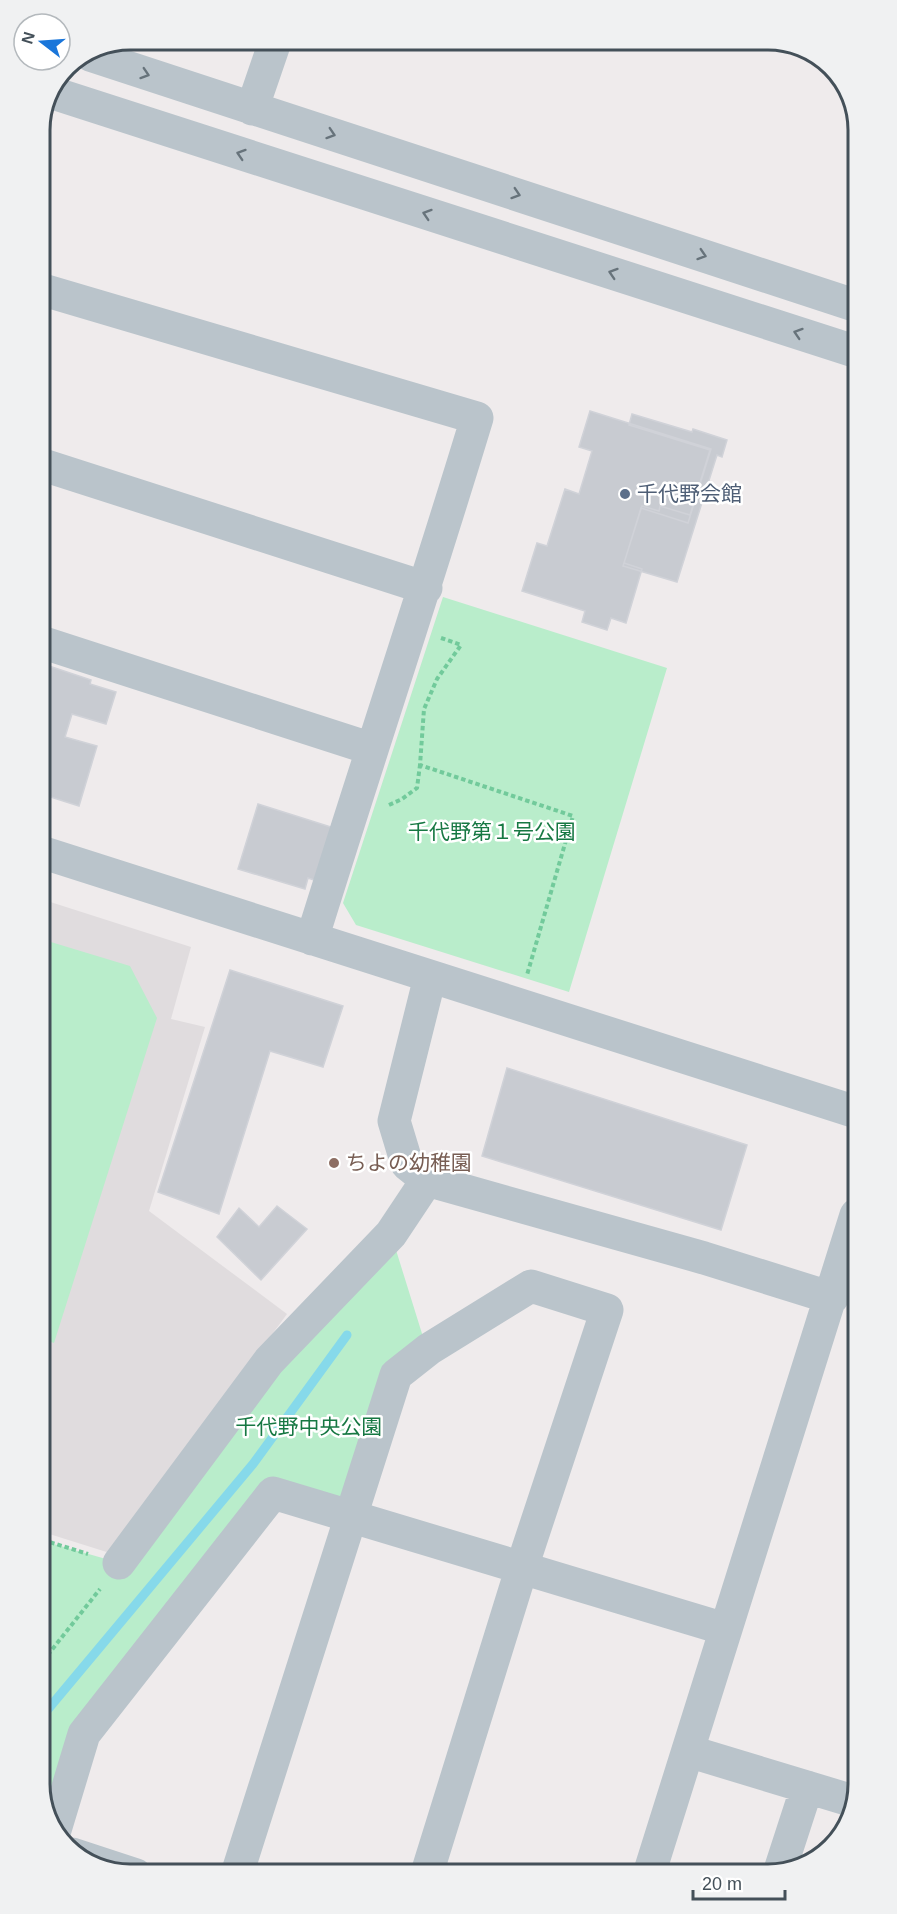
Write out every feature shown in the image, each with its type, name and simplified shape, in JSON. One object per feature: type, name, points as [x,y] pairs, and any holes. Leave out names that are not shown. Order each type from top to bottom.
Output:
[{"type":"street","points":[[252,109],[272,50]]},
{"type":"street","points":[[96,57],[848,303]]},
{"type":"street","points":[[58,95],[848,349]]},
{"type":"street","points":[[50,292],[477,418],[426,588],[312,939]]},
{"type":"street","points":[[50,467],[426,588]]},
{"type":"street","points":[[50,645],[372,749]]},
{"type":"street","points":[[50,855],[848,1109]]},
{"type":"street","points":[[430,977],[394,1121],[407,1164],[427,1180],[704,1258],[831,1298]]},
{"type":"street","points":[[120,1563],[269,1361],[391,1234],[427,1180]]},
{"type":"street","points":[[652,1864],[848,1242]]},
{"type":"street","points":[[240,1864],[396,1375],[429,1349],[531,1286],[607,1310],[522,1567],[430,1864]]},
{"type":"street","points":[[58,1820],[84,1734],[273,1493],[725,1629]]},
{"type":"street","points":[[688,1751],[846,1799]]},
{"type":"street","points":[[782,1863],[807,1786]]},
{"type":"path","points":[[354,804],[390,805],[417,788],[424,708],[437,679],[461,645],[412,628]]},
{"type":"path","points":[[420,765],[573,816],[518,1005]]},
{"type":"path","points":[[50,1542],[120,1563],[50,1653]]},
{"type":"shaded area","points":[[50,902],[191,947],[171,1019],[205,1027],[149,1211],[287,1314],[113,1554],[50,1534]]},
{"type":"green space","name":"千代野第１号公園","points":[[443,597],[667,668],[569,992],[356,925],[343,903]]},
{"type":"green space","points":[[50,942],[130,966],[157,1018],[54,1343],[50,1342]]},
{"type":"green space","name":"千代野中央公園","points":[[391,1234],[424,1340],[345,1502],[275,1477],[147,1636],[51,1801],[50,1543],[120,1563]]},
{"type":"building","points":[[590,411],[711,449],[688,523],[641,508],[624,563],[642,569],[626,623],[611,618],[607,630],[582,622],[585,611],[522,591],[537,543],[547,546],[565,489],[579,494],[592,451],[579,447]]},
{"type":"building","points":[[632,414],[727,440],[722,457],[717,455],[677,582],[623,566],[642,506],[659,511],[660,506],[690,515],[710,450],[629,425]]},
{"type":"building","points":[[50,666],[91,680],[90,684],[116,692],[106,724],[72,714],[65,737],[97,746],[79,806],[50,797]]},
{"type":"building","points":[[258,804],[334,828],[317,881],[308,878],[305,889],[238,869]]},
{"type":"building","points":[[230,970],[343,1006],[323,1067],[270,1051],[219,1214],[158,1192]]},
{"type":"building","points":[[507,1068],[747,1145],[721,1230],[482,1156]]},
{"type":"building","points":[[277,1206],[307,1229],[261,1280],[217,1237],[239,1208],[259,1227]]},
{"type":"waterway","points":[[50,1707],[253,1464],[347,1335]]},
{"type":"place","name":"千代野会館","points":[[625,494]]},
{"type":"place","name":"ちよの幼稚園","points":[[334,1163]]}]
